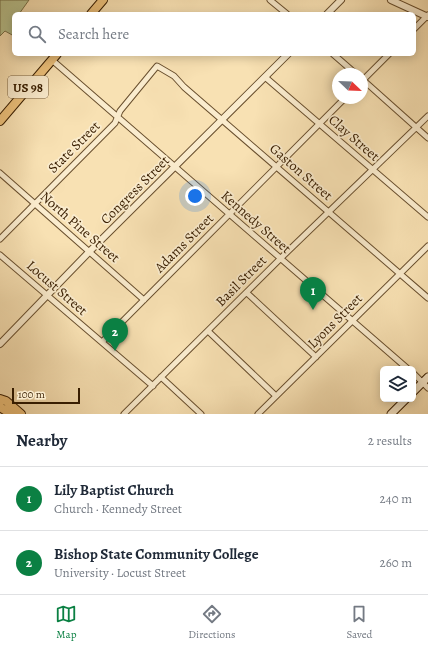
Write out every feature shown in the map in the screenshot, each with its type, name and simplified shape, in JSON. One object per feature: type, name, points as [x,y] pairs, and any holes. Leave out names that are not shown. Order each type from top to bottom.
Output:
[{"type":"main road","points":[[92,12],[101,0]]},
{"type":"main road","name":"US 98","points":[[0,120],[54,57]]},
{"type":"main road","points":[[416,389],[426,380]]},
{"type":"main road","points":[[0,399],[6,401],[21,414]]},
{"type":"main road","points":[[391,414],[403,402]]},
{"type":"main road","points":[[0,407],[12,414]]},
{"type":"street","points":[[270,0],[285,12]]},
{"type":"street","points":[[330,12],[341,0]]},
{"type":"street","points":[[391,0],[427,16],[416,27]]},
{"type":"street","name":"Congress Street","points":[[0,344],[90,251],[286,56]]},
{"type":"street","points":[[335,56],[349,68]]},
{"type":"street","points":[[368,74],[387,56]]},
{"type":"street","name":"Kennedy Street","points":[[54,57],[117,118],[404,366]]},
{"type":"street","name":"State Street","points":[[0,239],[115,124],[120,111],[157,66]]},
{"type":"street","name":"Gaston Street","points":[[157,66],[174,76],[222,120],[428,298]]},
{"type":"street","name":"Clay Street","points":[[265,77],[428,218]]},
{"type":"street","points":[[368,85],[428,138]]},
{"type":"street","name":"Adams Street","points":[[144,300],[339,104]]},
{"type":"street","name":"Basil Street","points":[[124,414],[280,259],[428,116]]},
{"type":"street","name":"North Pine Street","points":[[0,173],[144,300]]},
{"type":"street","name":"Lyons Street","points":[[258,414],[428,246]]},
{"type":"street","name":"Locust Street","points":[[0,255],[106,344],[153,386]]},
{"type":"street","points":[[247,293],[316,357]]},
{"type":"street","points":[[102,342],[144,300]]},
{"type":"street","points":[[208,331],[276,396]]},
{"type":"street","points":[[416,375],[426,380],[428,388]]},
{"type":"street","points":[[161,377],[202,414]]},
{"type":"green space","points":[[0,0],[29,0],[20,12],[12,12],[12,35],[5,31],[0,36]]},
{"type":"place","name":"Lily Baptist Church","points":[[313,310]]},
{"type":"place","name":"Bishop State Community College","points":[[115,351]]}]
